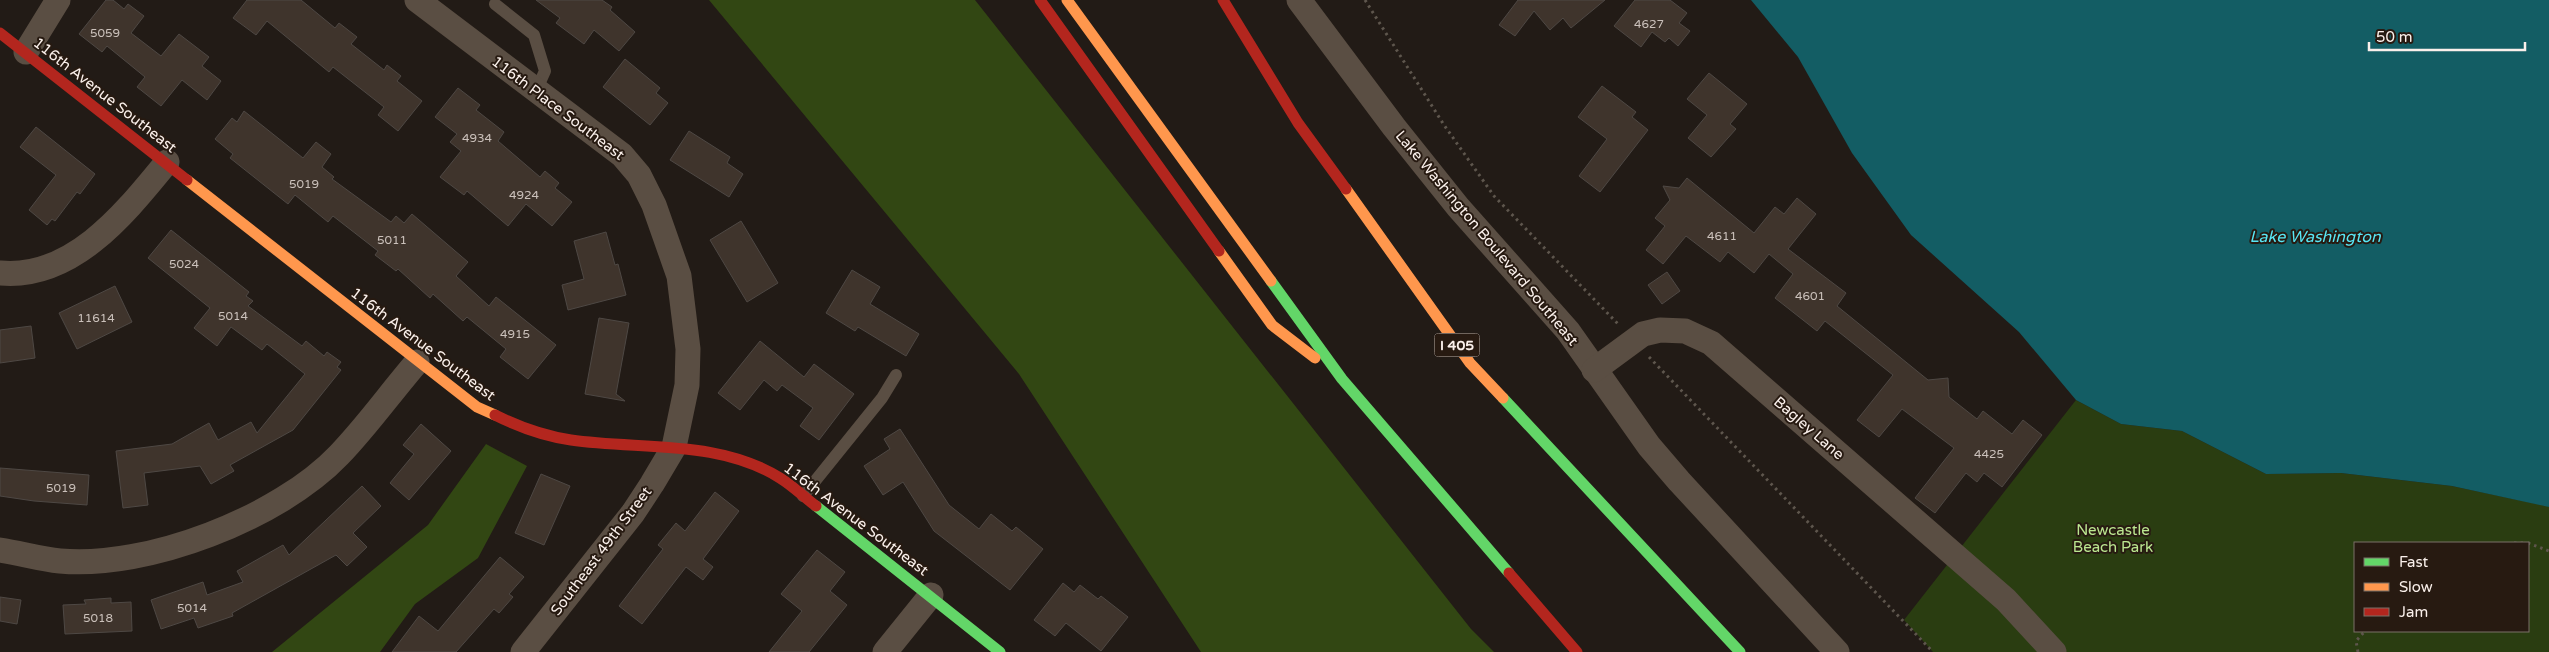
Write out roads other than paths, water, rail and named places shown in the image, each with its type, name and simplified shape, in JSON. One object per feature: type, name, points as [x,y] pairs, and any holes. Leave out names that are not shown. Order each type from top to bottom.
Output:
[{"type":"main road","points":[[1040,0],[1272,324],[1342,379]]},
{"type":"main road","points":[[1067,0],[1342,379],[1577,652]]},
{"type":"main road","name":"I 405","points":[[1223,0],[1298,123],[1470,363],[1740,652]]},
{"type":"main road","name":"116th Avenue Southeast","points":[[0,33],[167,162],[417,362],[477,407],[523,427],[570,440],[674,447],[717,454],[761,467],[780,478],[804,496],[931,595],[1000,652]]},
{"type":"street","points":[[26,52],[58,0]]},
{"type":"street","name":"116th Place Southeast","points":[[417,0],[622,155],[639,175],[654,205],[679,276],[686,314],[688,349],[687,385],[674,447]]},
{"type":"street","name":"Lake Washington Boulevard Southeast","points":[[1299,0],[1400,134],[1458,207],[1568,332],[1649,446],[1837,652]]},
{"type":"street","points":[[0,273],[9,274],[44,267],[75,253],[101,235],[128,210],[167,162]]},
{"type":"street","name":"Bagley Lane","points":[[1594,370],[1643,334],[1660,330],[1686,331],[1699,336],[1732,360],[2006,600],[2054,652]]},
{"type":"street","points":[[0,550],[60,561],[96,561],[153,552],[206,537],[243,520],[306,484],[339,455],[417,362]]},
{"type":"street","name":"Southeast 49th Street","points":[[523,652],[633,512],[674,447]]},
{"type":"street","points":[[885,652],[931,595]]},
{"type":"lane","points":[[495,4],[534,35],[545,71],[536,91]]},
{"type":"lane","points":[[804,496],[882,398],[896,375]]},
{"type":"water","name":"Lake Washington","points":[[1751,0],[2549,0],[2549,507],[2452,486],[2341,473],[2266,474],[2182,431],[2121,424],[2076,400],[2019,332],[1911,235],[1852,153],[1798,57]]},
{"type":"park label","name":"Newcastle Beach Park","points":[[2113,538]]}]
